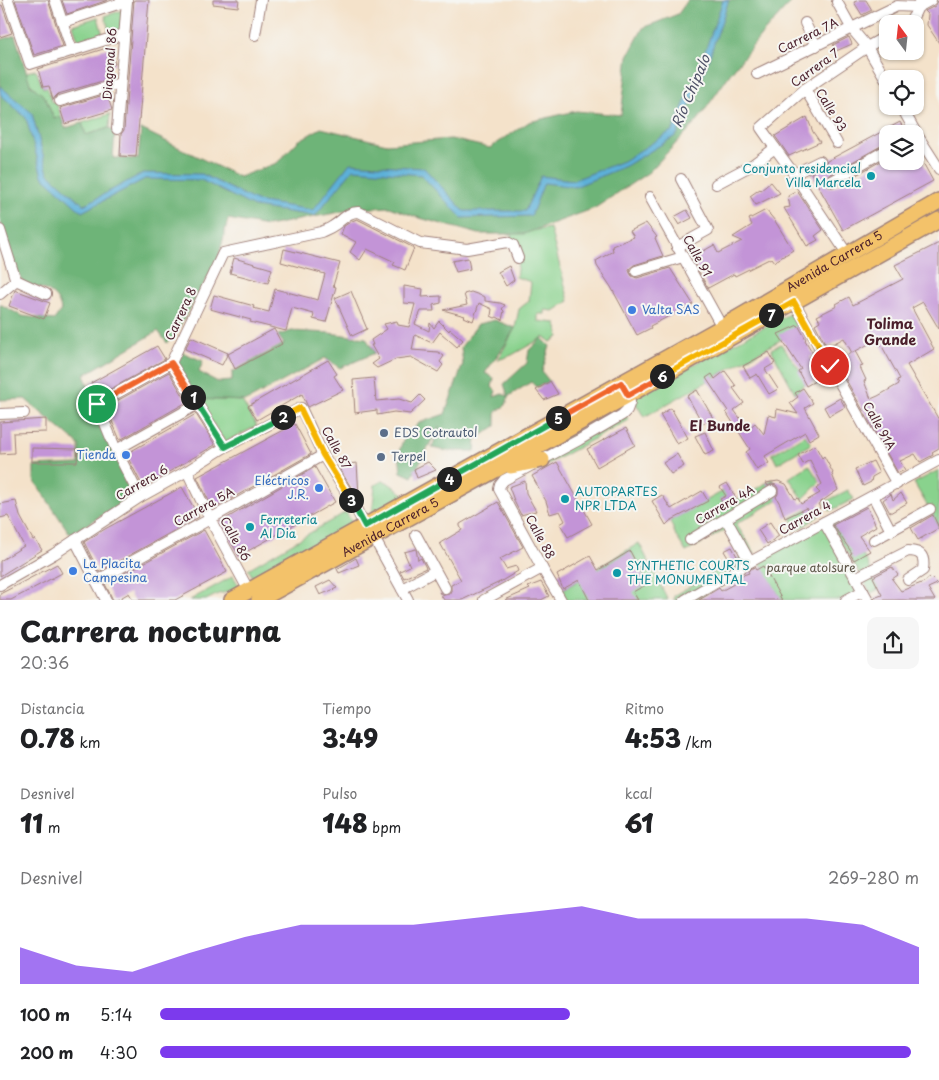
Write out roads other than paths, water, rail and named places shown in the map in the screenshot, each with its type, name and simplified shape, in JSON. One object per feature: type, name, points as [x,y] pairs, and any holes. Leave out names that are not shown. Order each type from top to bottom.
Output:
[{"type":"main road","name":"Avenida Carrera 5","points":[[369,532],[497,469],[722,327],[939,202]]},
{"type":"main road","name":"Avenida Carrera 5","points":[[232,600],[254,595],[625,389],[794,302],[939,220]]},
{"type":"main road","points":[[497,469],[542,460]]},
{"type":"street","points":[[8,0],[30,64],[124,34]]},
{"type":"street","points":[[55,0],[72,51]]},
{"type":"street","points":[[255,35],[261,0]]},
{"type":"street","points":[[900,15],[896,6],[931,0]]},
{"type":"street","points":[[63,22],[127,1]]},
{"type":"street","name":"Diagonal 86","points":[[117,129],[127,1]]},
{"type":"street","points":[[837,2],[880,70]]},
{"type":"street","points":[[914,15],[919,3]]},
{"type":"street","name":"Carrera 7A","points":[[757,74],[896,6]]},
{"type":"street","points":[[805,22],[816,46]]},
{"type":"street","name":"Carrera 7","points":[[775,148],[762,128],[805,89],[879,40]]},
{"type":"street","points":[[60,101],[120,83]]},
{"type":"street","name":"Calle 93","points":[[805,89],[837,143]]},
{"type":"street","points":[[924,146],[939,169]]},
{"type":"street","points":[[716,184],[752,164],[775,148],[848,255]]},
{"type":"street","points":[[832,180],[879,154]]},
{"type":"street","points":[[794,174],[820,161]]},
{"type":"street","points":[[677,247],[708,230],[681,179]]},
{"type":"street","name":"Calle 91","points":[[650,197],[722,327]]},
{"type":"street","name":"Carrera 8","points":[[171,363],[223,253],[321,232],[334,226],[348,214],[354,212],[359,212],[420,243],[467,249],[507,242],[513,246],[518,258]]},
{"type":"street","points":[[0,230],[16,281]]},
{"type":"street","points":[[636,271],[683,257]]},
{"type":"street","points":[[16,281],[46,294]]},
{"type":"street","points":[[0,294],[16,281]]},
{"type":"street","name":"Calle 91A","points":[[794,302],[897,484]]},
{"type":"street","points":[[140,497],[116,450],[97,404],[171,363],[225,447]]},
{"type":"street","points":[[542,460],[622,416],[630,402],[625,389]]},
{"type":"street","points":[[116,450],[198,404]]},
{"type":"street","name":"Calle 87","points":[[300,408],[323,455],[353,503],[403,596]]},
{"type":"street","name":"Carrera 6","points":[[0,584],[54,554],[140,497],[225,447],[300,408]]},
{"type":"street","points":[[0,414],[24,413]]},
{"type":"street","name":"Carrera 5A","points":[[96,580],[210,519],[323,455]]},
{"type":"street","name":"Calle 88","points":[[542,460],[504,480],[499,489],[561,600]]},
{"type":"street","name":"Carrera 4","points":[[685,600],[750,562],[939,460]]},
{"type":"street","name":"Calle 86","points":[[187,471],[210,519],[254,595]]},
{"type":"street","name":"Carrera 4A","points":[[690,540],[772,491]]},
{"type":"street","points":[[873,496],[891,531]]},
{"type":"street","points":[[874,540],[930,509]]},
{"type":"street","points":[[726,519],[750,562]]},
{"type":"street","points":[[824,522],[865,596],[846,600]]},
{"type":"street","points":[[416,535],[445,588]]},
{"type":"street","points":[[74,540],[106,600]]},
{"type":"street","points":[[855,578],[908,551],[916,551],[922,555],[924,562],[923,570],[908,580]]},
{"type":"street","points":[[484,600],[542,568]]},
{"type":"street","points":[[403,596],[435,571]]},
{"type":"water","name":"Río Chipalo","points":[[723,0],[729,0],[704,73],[677,135],[626,166],[575,187],[544,183],[531,216],[462,218],[421,175],[353,169],[315,216],[254,207],[201,180],[145,179],[82,212],[42,176],[26,118],[0,94],[0,86],[32,113],[48,173],[84,205],[143,173],[202,174],[256,201],[313,210],[350,163],[424,168],[464,211],[525,211],[541,176],[574,180],[623,161],[673,130],[698,71]]},
{"type":"place","name":"Conjunto residencial Villa Marcela","points":[[871,176]]},
{"type":"place","name":"Valta SAS","points":[[632,310]]},
{"type":"place","name":"EDS Cotrautol","points":[[384,433]]},
{"type":"place","name":"Tienda","points":[[126,455]]},
{"type":"place","name":"Terpel","points":[[381,457]]},
{"type":"place","name":"Eléctricos J.R.","points":[[319,488]]},
{"type":"place","name":"AUTOPARTES NPR LTDA","points":[[565,499]]},
{"type":"place","name":"Ferreteria Al Dia","points":[[250,527]]},
{"type":"place","name":"La Placita Campesina","points":[[73,571]]},
{"type":"place","name":"SYNTHETIC COURTS THE MONUMENTAL","points":[[617,573]]},
{"type":"district","name":"Tolima Grande","points":[[890,332]]},
{"type":"district","name":"El Bunde","points":[[720,426]]},
{"type":"park label","name":"parque atolsure","points":[[811,568]]}]
